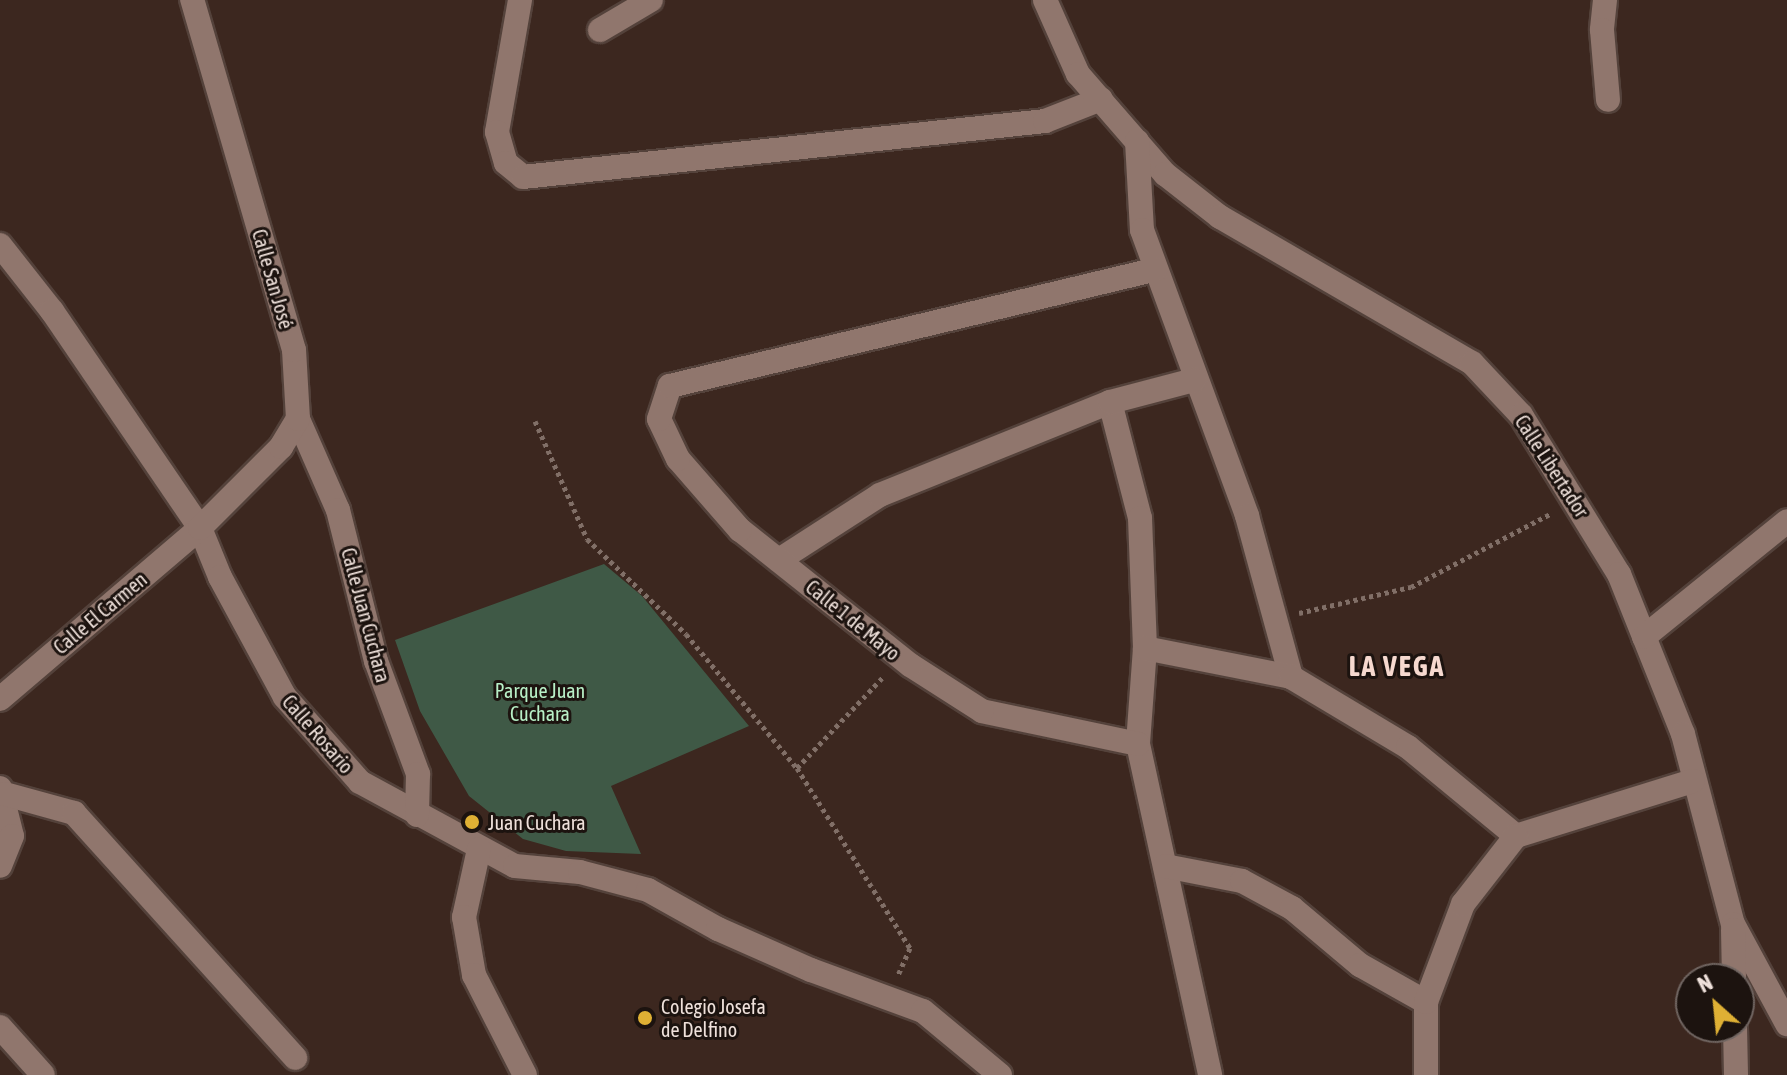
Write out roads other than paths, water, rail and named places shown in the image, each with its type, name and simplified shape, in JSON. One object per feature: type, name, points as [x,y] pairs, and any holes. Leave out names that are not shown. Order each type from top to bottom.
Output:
[{"type":"street","name":"Calle San José","points":[[192,0],[294,350],[298,419]]},
{"type":"street","points":[[520,0],[497,132],[506,163],[523,177],[1045,121],[1101,99]]},
{"type":"street","points":[[600,30],[651,0]]},
{"type":"street","name":"Calle Libertador","points":[[1045,0],[1078,74],[1165,174],[1220,217],[1472,363],[1521,415],[1619,574],[1683,734],[1733,924],[1787,1024]]},
{"type":"street","points":[[1605,0],[1602,30],[1608,100]]},
{"type":"street","points":[[1137,141],[1142,230],[1194,380],[1247,516],[1291,677]]},
{"type":"street","name":"Calle Rosario","points":[[0,245],[52,311],[200,528],[220,577],[285,697],[360,782],[515,866],[580,872],[648,890],[718,929],[923,1011],[1000,1075]]},
{"type":"street","name":"Calle 1 de Mayo","points":[[1138,744],[982,711],[900,658],[740,530],[678,459],[659,419],[670,386],[1155,270]]},
{"type":"street","points":[[779,560],[880,495],[1110,402],[1194,380]]},
{"type":"street","points":[[1110,402],[1140,518],[1145,648],[1138,744],[1210,1075]]},
{"type":"street","points":[[200,528],[281,447],[298,419]]},
{"type":"street","name":"Calle Juan Cuchara","points":[[298,419],[338,510],[376,661],[418,774],[417,815]]},
{"type":"street","points":[[1644,637],[1787,521]]},
{"type":"street","name":"Calle El Carmen","points":[[0,699],[200,528]]},
{"type":"street","points":[[1145,648],[1291,677],[1408,747],[1516,836]]},
{"type":"street","points":[[1426,1075],[1426,1002],[1463,904],[1516,836],[1693,781]]},
{"type":"street","points":[[0,866],[12,836],[2,791],[74,813],[295,1058]]},
{"type":"street","points":[[479,849],[464,917],[474,975],[525,1075]]},
{"type":"street","points":[[1165,866],[1242,881],[1292,908],[1360,965],[1426,1002]]},
{"type":"street","points":[[1733,924],[1734,963]]},
{"type":"street","points":[[0,1027],[43,1075]]},
{"type":"street","points":[[1735,1043],[1736,1075]]},
{"type":"place","name":"Juan Cuchara","points":[[472,822]]},
{"type":"place","name":"Colegio Josefa de Delfino","points":[[645,1018]]},
{"type":"district","name":"LA VEGA","points":[[1397,666]]},
{"type":"park label","name":"Parque Juan Cuchara","points":[[540,702]]}]
